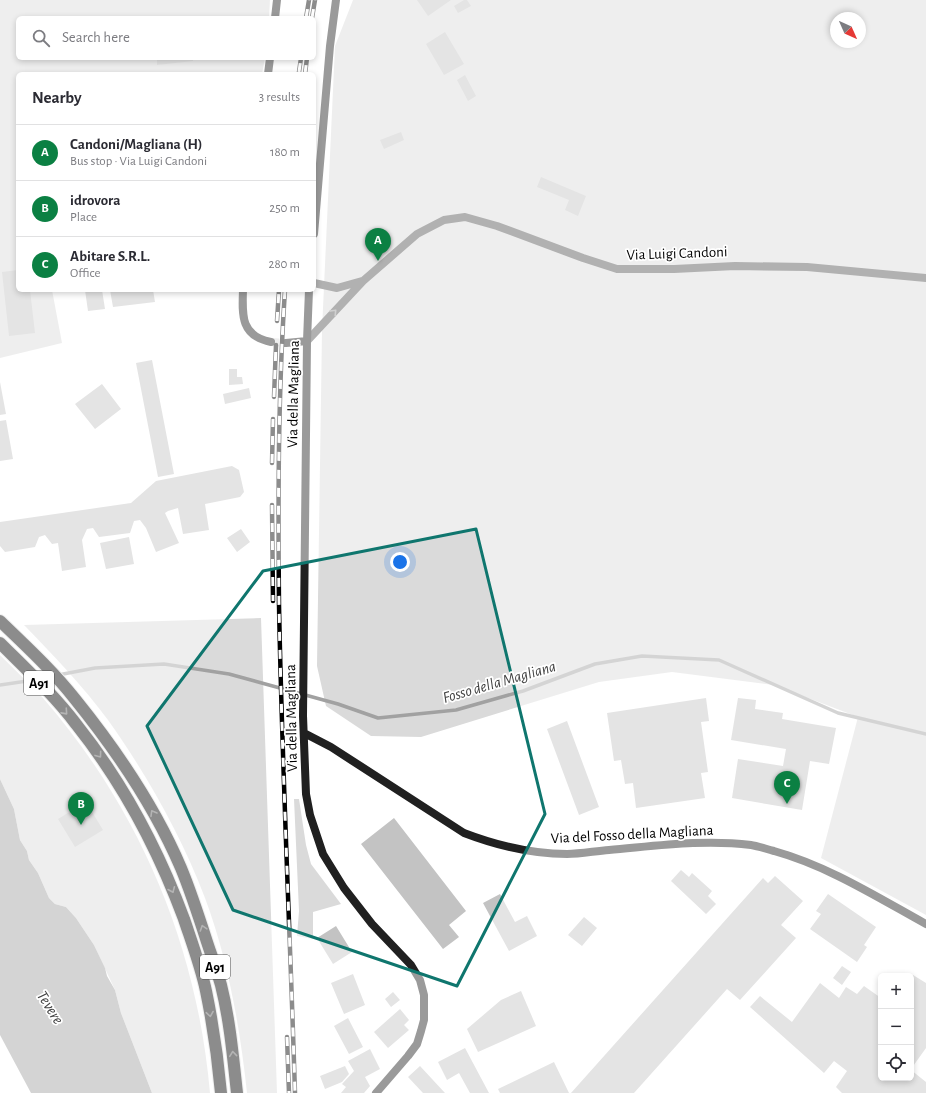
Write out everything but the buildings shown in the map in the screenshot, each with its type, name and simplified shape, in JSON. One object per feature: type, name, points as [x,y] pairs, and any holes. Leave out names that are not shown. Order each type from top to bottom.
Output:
[{"type":"highway","name":"A91","points":[[0,621],[52,673],[75,699],[121,759],[151,808],[171,847],[193,900],[221,985],[231,1033],[238,1093]]},
{"type":"highway","name":"A91","points":[[0,643],[32,675],[76,724],[102,759],[125,795],[157,854],[178,904],[193,946],[206,991],[219,1071],[221,1093]]},
{"type":"main road","points":[[275,16],[277,0]]},
{"type":"main road","points":[[316,210],[328,66],[336,0]]},
{"type":"main road","points":[[268,72],[270,60]]},
{"type":"main road","points":[[242,292],[242,307],[250,332],[262,340],[271,342]]},
{"type":"main road","name":"Via della Magliana","points":[[310,292],[307,341],[304,668],[304,733],[307,801],[323,854],[344,888],[372,924],[411,965],[420,980],[424,995],[424,1020],[417,1044],[376,1093]]},
{"type":"main road","points":[[286,342],[307,341]]},
{"type":"main road","name":"Via del Fosso della Magliana","points":[[304,733],[331,747],[464,833],[486,842],[509,848],[567,854],[688,843],[752,845],[790,855],[824,869],[926,924]]},
{"type":"street","name":"Via Luigi Candoni","points":[[307,341],[363,281],[417,234],[444,220],[465,217],[497,226],[617,269],[674,269],[735,266],[807,267],[926,278]]},
{"type":"street","name":"Via Luigi Candoni","points":[[316,283],[337,288],[363,281]]},
{"type":"highlighted area","points":[[476,529],[545,814],[457,986],[233,910],[147,726],[263,571]]},
{"type":"shaded area","points":[[0,0],[270,0],[269,16],[16,16],[16,60],[265,60],[262,72],[16,72],[16,292],[52,292],[62,343],[0,358]]},
{"type":"shaded area","points":[[353,0],[926,0],[926,915],[821,858],[858,717],[774,685],[672,672],[599,682],[421,737],[371,736],[326,706],[317,666],[322,330],[335,46]]},
{"type":"shaded area","points":[[261,618],[277,1093],[247,1093],[241,1043],[227,970],[205,898],[174,828],[150,784],[108,720],[68,671],[24,625]]},
{"type":"shaded area","points":[[0,655],[43,698],[77,741],[108,786],[135,833],[158,882],[177,933],[192,985],[203,1038],[210,1093],[152,1093],[121,1013],[115,990],[94,945],[76,918],[66,907],[55,904],[49,898],[38,873],[29,860],[27,851],[20,840],[14,809],[0,779]]},
{"type":"shaded area","points":[[294,799],[299,799],[306,845],[311,864],[341,904],[313,912],[313,939],[297,936],[299,911]]},
{"type":"water","name":"Tevere","points":[[0,779],[14,809],[20,840],[27,851],[29,860],[38,873],[49,898],[55,904],[66,907],[76,918],[94,945],[105,968],[107,976],[115,990],[121,1013],[152,1093],[31,1093],[0,1035]]},
{"type":"waterway","name":"Fosso della Magliana","points":[[58,675],[95,668],[164,664],[229,674],[338,704],[378,718],[456,710],[523,691],[595,664],[642,656],[719,660],[838,713],[926,734]]},
{"type":"waterway","name":"Fosso della Magliana","points":[[0,685],[34,680]]},
{"type":"tunnel","points":[[271,342],[286,343]]},
{"type":"railway","points":[[306,16],[309,0]]},
{"type":"railway","points":[[312,16],[315,0]]},
{"type":"railway","points":[[299,72],[301,60]]},
{"type":"railway","points":[[305,72],[307,60]]},
{"type":"railway","points":[[277,321],[279,292]]},
{"type":"railway","points":[[285,292],[279,448],[279,605],[295,1093]]},
{"type":"railway","points":[[274,397],[276,345]]},
{"type":"railway","points":[[272,463],[273,419]]},
{"type":"railway","points":[[272,505],[273,601]]},
{"type":"railway","points":[[287,1037],[289,1093]]},
{"type":"place","name":"Candoni/Magliana (H)","points":[[378,261]]},
{"type":"place","name":"Abitare S.R.L.","points":[[787,804]]},
{"type":"place","name":"idrovora","points":[[81,825]]}]
